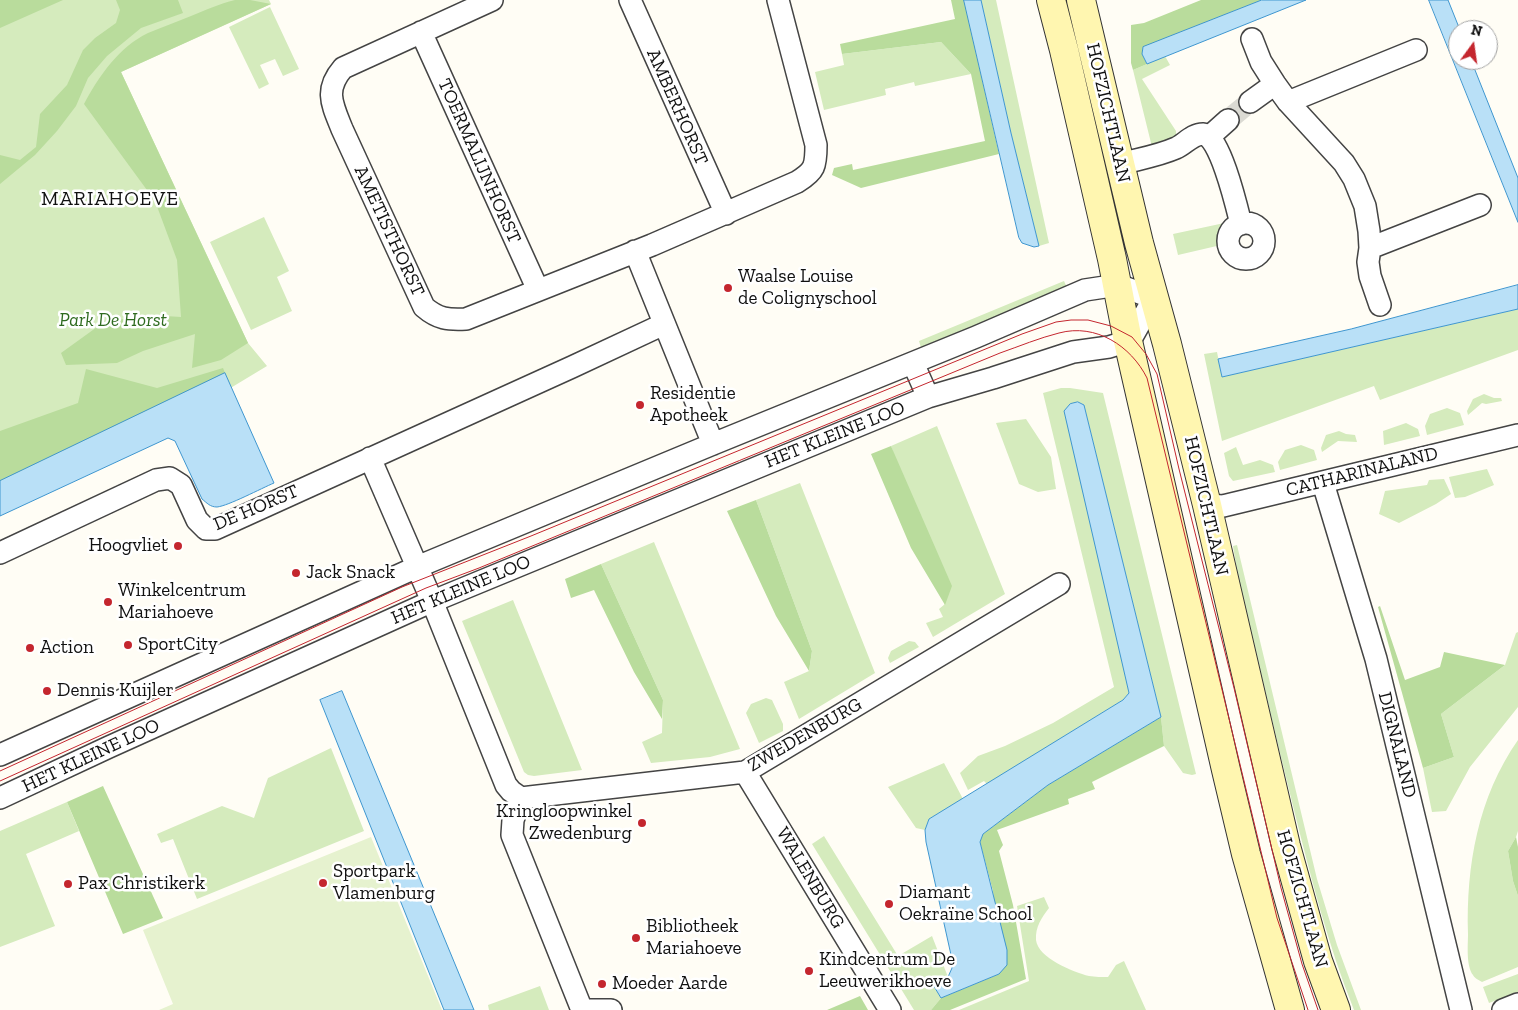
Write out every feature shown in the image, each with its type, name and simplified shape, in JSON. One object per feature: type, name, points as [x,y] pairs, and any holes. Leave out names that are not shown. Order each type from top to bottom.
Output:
[{"type":"main road","name":"HOFZICHTLAAN","points":[[1051,0],[1118,285],[1128,340],[1246,854],[1290,1010]]},
{"type":"main road","name":"HOFZICHTLAAN","points":[[1081,0],[1120,164],[1206,505],[1286,846],[1318,961],[1336,1010]]},
{"type":"street","points":[[421,32],[492,0]]},
{"type":"street","name":"AMBERHORST","points":[[630,0],[726,214]]},
{"type":"street","name":"AMETISTHORST","points":[[421,32],[343,68],[332,83],[330,92],[342,129],[424,307],[432,314],[448,320],[466,318],[635,251],[726,214],[797,182],[810,174],[815,163],[815,137],[778,0]]},
{"type":"street","name":"TOERMALIJNHORST","points":[[421,32],[538,290]]},
{"type":"street","points":[[1252,39],[1261,62],[1288,102],[1344,163],[1354,179],[1365,206],[1369,231],[1370,248],[1368,262],[1370,276],[1380,305]]},
{"type":"street","points":[[1288,102],[1416,50]]},
{"type":"street","points":[[1250,102],[1275,84]]},
{"type":"street","points":[[1210,137],[1228,120]]},
{"type":"street","points":[[1120,164],[1169,151],[1195,136],[1204,134],[1210,137],[1222,157],[1242,224]]},
{"type":"street","points":[[1370,248],[1480,205]]},
{"type":"street","points":[[635,251],[713,444]]},
{"type":"street","name":"HET KLEINE LOO","points":[[0,755],[417,567],[913,363],[1085,290],[1118,285],[1154,298]]},
{"type":"street","points":[[1128,340],[1132,337],[1154,298]]},
{"type":"street","name":"DE HORST","points":[[0,552],[156,480],[170,478],[182,485],[197,520],[206,529],[215,528],[572,368],[664,324]]},
{"type":"street","name":"HET KLEINE LOO","points":[[0,798],[432,602],[928,397],[1073,352],[1109,346],[1128,340]]},
{"type":"street","name":"HET KLEINE LOO","points":[[913,363],[928,397]]},
{"type":"street","name":"CATHARINALAND","points":[[1206,505],[1223,506],[1518,435]]},
{"type":"street","points":[[370,458],[432,602],[506,785],[521,798],[513,820],[512,835],[582,1010],[612,1010]]},
{"type":"street","name":"DIGNALAND","points":[[1323,483],[1376,659],[1461,1010]]},
{"type":"street","name":"ZWEDENBURG","points":[[521,798],[745,772],[1059,584]]},
{"type":"street","name":"WALENBURG","points":[[745,772],[890,1010]]},
{"type":"street","points":[[1503,1010],[1518,1004]]},
{"type":"green space","name":"Park De Horst","points":[[0,0],[269,0],[271,4],[121,72],[248,343],[267,366],[209,401],[0,498]]},
{"type":"green space","points":[[0,0],[63,0],[0,28]]},
{"type":"green space","points":[[116,0],[178,0],[183,13],[141,28],[107,56],[88,78],[76,106],[57,131],[35,155],[0,184],[0,155],[20,160],[36,147],[40,114],[67,85],[83,50],[95,38],[116,23],[120,10]]},
{"type":"green space","points":[[235,0],[250,0],[271,4],[121,72],[248,343],[221,360],[192,368],[195,334],[143,351],[117,363],[66,365],[61,353],[104,322],[149,315],[181,317],[177,260],[155,201],[84,104],[96,83],[111,63],[138,39],[148,33]]},
{"type":"green space","points":[[951,0],[964,0],[999,154],[861,188],[832,175],[834,168],[852,164],[853,170],[985,141],[971,74],[941,42],[842,54],[840,44],[955,19]]},
{"type":"green space","points":[[981,0],[996,0],[1049,243],[1039,246],[1011,133]]},
{"type":"green space","points":[[1201,0],[1262,0],[1143,47],[1142,54],[1147,64],[1133,70],[1131,63],[1131,25],[1144,23]]},
{"type":"green space","points":[[270,7],[299,69],[283,76],[275,59],[260,65],[269,84],[259,89],[229,27]]},
{"type":"green space","points":[[941,42],[971,74],[915,86],[914,82],[885,89],[886,95],[824,110],[815,72],[844,65],[842,54]]},
{"type":"green space","points":[[1165,56],[1170,65],[1142,79],[1176,131],[1176,136],[1174,140],[1152,147],[1133,70]]},
{"type":"green space","points":[[264,217],[289,271],[277,277],[292,311],[251,330],[210,242]]},
{"type":"green space","points":[[1229,222],[1222,232],[1221,245],[1178,255],[1173,234]]},
{"type":"green space","points":[[1064,281],[1069,292],[922,351],[919,341]]},
{"type":"green space","points":[[1518,309],[1518,350],[1380,400],[1374,386],[1222,441],[1204,354],[1217,352],[1222,377]]},
{"type":"green space","points":[[223,368],[225,373],[0,481],[0,431],[78,403],[86,369],[157,388]]},
{"type":"green space","points":[[1061,388],[1103,393],[1196,774],[1183,773],[1164,746],[1161,717],[1084,405],[1078,402],[1070,404],[1129,693],[1123,700],[987,784],[984,781],[968,790],[960,773],[978,756],[1005,746],[1053,723],[1114,687],[1043,393]]},
{"type":"green space","points":[[1484,394],[1494,398],[1501,398],[1502,401],[1482,403],[1468,415],[1467,411],[1473,399]]},
{"type":"green space","points":[[1447,408],[1460,413],[1464,425],[1427,435],[1425,426],[1430,414]]},
{"type":"green space","points":[[1026,419],[1051,457],[1056,489],[1038,492],[1019,484],[996,423]]},
{"type":"green space","points":[[1406,423],[1418,429],[1420,436],[1384,445],[1383,431]]},
{"type":"green space","points":[[937,426],[1005,594],[933,637],[926,623],[943,617],[939,609],[945,604],[891,446]]},
{"type":"green space","points":[[1339,431],[1355,435],[1357,442],[1338,441],[1322,452],[1321,448],[1326,435]]},
{"type":"green space","points":[[1301,445],[1314,450],[1317,460],[1280,470],[1278,462],[1285,450]]},
{"type":"green space","points":[[891,446],[952,586],[945,605],[911,548],[871,454]]},
{"type":"green space","points":[[1236,447],[1243,465],[1260,460],[1273,465],[1275,472],[1233,481],[1229,476],[1224,453]]},
{"type":"green space","points":[[1487,469],[1494,485],[1465,497],[1455,498],[1449,477]]},
{"type":"green space","points":[[1444,479],[1451,494],[1436,504],[1399,523],[1379,514],[1385,491],[1427,485],[1429,480]]},
{"type":"green space","points":[[800,483],[875,673],[799,719],[784,682],[809,671],[812,651],[756,500]]},
{"type":"green space","points":[[756,500],[812,651],[809,671],[776,616],[727,511]]},
{"type":"green space","points":[[654,542],[740,749],[710,757],[651,763],[642,742],[662,733],[663,700],[601,564]]},
{"type":"green space","points":[[1237,545],[1317,879],[1337,945],[1361,1010],[1354,1010],[1336,961],[1300,835],[1237,571],[1233,546]]},
{"type":"green space","points":[[601,564],[663,700],[662,719],[634,672],[594,590],[571,598],[565,579]]},
{"type":"green space","points":[[513,600],[582,770],[534,776],[524,772],[462,621]]},
{"type":"green space","points":[[1380,606],[1405,680],[1440,667],[1444,652],[1505,665],[1441,714],[1454,757],[1423,768],[1378,607]]},
{"type":"green space","points":[[1518,632],[1518,707],[1470,767],[1446,811],[1432,812],[1423,768],[1454,757],[1441,714],[1505,665]]},
{"type":"green space","points":[[909,641],[915,642],[919,647],[890,663],[888,658],[891,651]]},
{"type":"green space","points":[[766,698],[772,700],[783,724],[783,731],[759,743],[746,713],[751,704]]},
{"type":"green space","points":[[1161,717],[1164,746],[1092,782],[1095,789],[1068,799],[1069,804],[997,830],[1003,845],[999,851],[1013,905],[1026,979],[950,1010],[931,1010],[941,998],[999,974],[993,891],[980,842],[983,834],[1048,785]]},
{"type":"green space","points":[[1518,740],[1518,831],[1508,851],[1513,881],[1518,896],[1518,967],[1482,982],[1474,977],[1469,966],[1468,955],[1469,883],[1472,858],[1477,833],[1493,785],[1504,762]]},
{"type":"green space","points":[[331,748],[364,831],[197,899],[173,839],[161,843],[157,834],[222,806],[254,818],[268,778]]},
{"type":"green space","points":[[944,763],[963,799],[929,819],[925,830],[916,828],[888,787]]},
{"type":"green space","points":[[103,786],[163,918],[123,934],[67,802]]},
{"type":"green space","points":[[67,802],[79,831],[26,854],[55,926],[0,947],[0,831]]},
{"type":"green space","points":[[824,836],[898,956],[932,936],[948,977],[932,983],[941,998],[931,1010],[914,1010],[812,844]]},
{"type":"green space","name":"Sportpark Vlamenburg","points":[[371,837],[442,1010],[159,1010],[173,1004],[143,930]]},
{"type":"green space","points":[[1516,837],[1518,847],[1518,896],[1513,881],[1508,851]]},
{"type":"green space","points":[[1044,897],[1049,908],[1040,922],[1036,935],[1038,947],[1043,953],[1066,968],[1094,977],[1108,977],[1116,965],[1124,961],[1146,1010],[959,1010],[1029,981],[1017,906]]},
{"type":"green space","points":[[1518,974],[1518,992],[1489,1003],[1483,987]]},
{"type":"green space","points":[[540,986],[549,1010],[489,1010],[488,1005]]},
{"type":"green space","points":[[860,996],[868,1010],[827,1010]]},
{"type":"water","points":[[964,0],[981,0],[1039,246],[1034,247],[1022,243],[1019,238]]},
{"type":"water","points":[[1262,0],[1306,0],[1147,64],[1142,54],[1143,47]]},
{"type":"water","points":[[1429,0],[1448,0],[1456,20],[1448,20],[1448,47]]},
{"type":"water","points":[[1457,70],[1475,70],[1518,178],[1518,222]]},
{"type":"water","points":[[1518,285],[1518,309],[1222,377],[1218,359],[1351,329]]},
{"type":"water","points":[[225,373],[274,483],[229,504],[217,507],[210,506],[202,499],[175,441],[168,438],[0,516],[0,481]]},
{"type":"water","points":[[1078,402],[1084,405],[1161,717],[1048,785],[983,834],[980,842],[1007,950],[1007,965],[999,974],[941,998],[932,983],[948,977],[952,968],[951,955],[926,842],[925,830],[929,819],[1123,700],[1129,693],[1064,411],[1070,404]]},
{"type":"water","points":[[342,691],[474,1010],[444,1010],[320,700]]},
{"type":"tunnel","points":[[1228,120],[1250,102]]},
{"type":"tram line","points":[[0,771],[402,587],[531,536],[1022,334],[1056,322],[1088,320],[1111,326],[1132,337],[1146,354],[1157,374],[1281,888],[1302,964],[1318,1010]]},
{"type":"tram line","points":[[0,781],[426,588],[479,568],[1000,353],[1059,333],[1086,331],[1099,334],[1122,347],[1132,356],[1147,378],[1277,918],[1308,1010]]},
{"type":"place","name":"Waalse Louise de Colignyschool","points":[[728,288]]},
{"type":"place","name":"Residentie Apotheek","points":[[640,405]]},
{"type":"place","name":"Hoogvliet","points":[[178,546]]},
{"type":"place","name":"Jack Snack","points":[[296,573]]},
{"type":"place","name":"Winkelcentrum Mariahoeve","points":[[108,602]]},
{"type":"place","name":"SportCity","points":[[128,645]]},
{"type":"place","name":"Action","points":[[30,648]]},
{"type":"place","name":"Dennis Kuijler","points":[[47,691]]},
{"type":"place","name":"Kringloopwinkel Zwedenburg","points":[[642,823]]},
{"type":"place","name":"Sportpark Vlamenburg","points":[[323,883]]},
{"type":"place","name":"Pax Christikerk","points":[[68,884]]},
{"type":"place","name":"Diamant Oekraïne School","points":[[889,904]]},
{"type":"place","name":"Bibliotheek Mariahoeve","points":[[636,938]]},
{"type":"place","name":"Kindcentrum De Leeuwerikhoeve","points":[[809,971]]},
{"type":"place","name":"Moeder Aarde","points":[[602,984]]},
{"type":"district","name":"MARIAHOEVE","points":[[110,199]]}]
